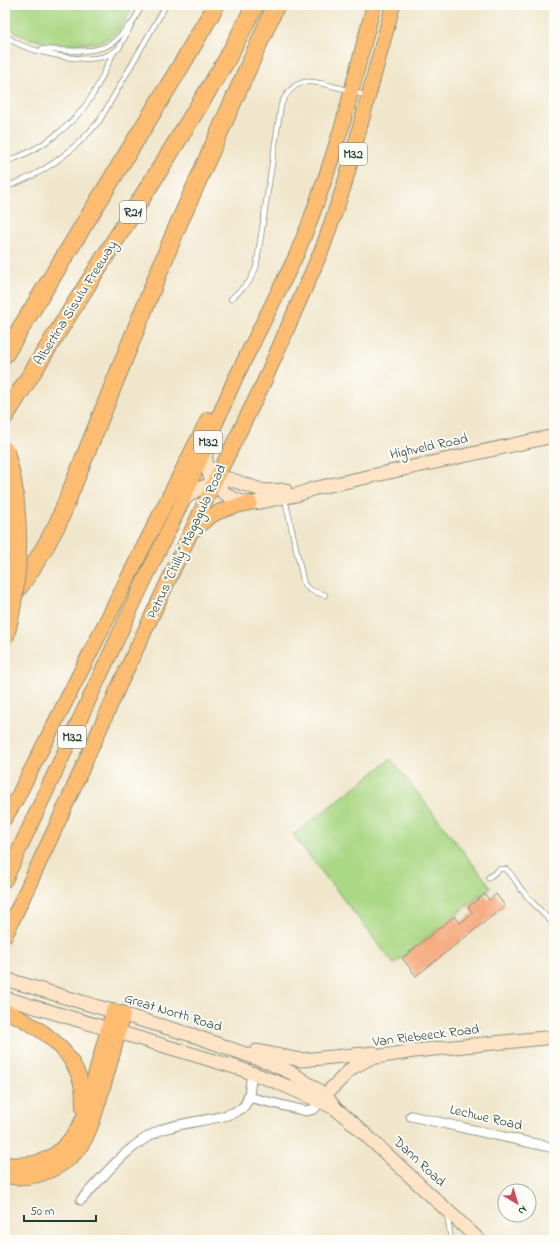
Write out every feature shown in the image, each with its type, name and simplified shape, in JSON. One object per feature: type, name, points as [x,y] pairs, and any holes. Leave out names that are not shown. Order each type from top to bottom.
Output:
[{"type":"highway","name":"R21","points":[[5,354],[182,64],[216,5]]},
{"type":"highway","name":"Albertina Sisulu Freeway","points":[[5,416],[226,61],[255,5]]},
{"type":"highway","points":[[5,605],[31,572],[58,523],[175,232],[276,5]]},
{"type":"highway","points":[[5,332],[39,278],[46,271],[61,261]]},
{"type":"highway","points":[[5,450],[17,513],[18,542],[16,584],[5,638]]},
{"type":"main road","name":"Petrus “Chilly” Magagula Road","points":[[5,880],[182,502],[234,381],[295,258],[327,173],[351,92],[374,5]]},
{"type":"main road","name":"Petrus “Chilly” Magagula Road","points":[[5,936],[188,538],[263,384],[323,247],[344,186],[393,5]]},
{"type":"main road","points":[[5,818],[218,400],[234,381]]},
{"type":"main road","name":"Highveld Road","points":[[208,440],[206,462],[209,474],[214,483],[229,497],[241,502],[250,503],[304,493],[312,489],[554,436]]},
{"type":"main road","name":"Highveld Road","points":[[182,502],[198,488],[229,479],[264,491],[301,487],[312,489]]},
{"type":"main road","points":[[188,538],[203,521],[211,515],[250,503]]},
{"type":"main road","name":"Great North Road","points":[[5,979],[118,1012],[229,1047],[276,1065],[292,1073],[322,1099]]},
{"type":"main road","points":[[6,1003],[114,1031],[252,1072],[322,1099]]},
{"type":"main road","points":[[6,1003],[55,1041],[67,1055],[74,1066],[82,1088],[83,1119]]},
{"type":"main road","points":[[7,1166],[21,1177],[32,1176],[56,1167],[76,1152],[88,1133],[118,1012]]},
{"type":"main road","points":[[7,1166],[28,1165],[52,1156],[62,1149],[76,1134],[83,1119],[114,1031]]},
{"type":"main road","name":"Van Riebeeck Road","points":[[322,1099],[352,1068],[370,1058],[414,1051],[554,1037]]},
{"type":"main road","points":[[229,1047],[237,1047],[302,1060],[391,1051],[414,1051]]},
{"type":"main road","name":"Dann Road","points":[[322,1099],[354,1124],[479,1240]]},
{"type":"street","points":[[81,1200],[117,1161],[144,1139],[172,1125],[220,1117],[239,1111],[244,1106],[248,1097],[252,1072]]},
{"type":"street","points":[[248,1097],[306,1111],[314,1109],[322,1099]]},
{"type":"street","name":"Lechwe Road","points":[[411,1116],[554,1148]]},
{"type":"lane","points":[[5,34],[16,42],[34,49],[62,56],[104,57],[119,48],[142,5]]},
{"type":"lane","points":[[5,187],[48,167],[87,136],[100,120],[166,5]]},
{"type":"lane","points":[[34,49],[72,50],[104,47],[113,42],[133,20]]},
{"type":"lane","points":[[5,162],[34,149],[51,138],[76,117],[91,98],[114,52]]},
{"type":"lane","points":[[231,299],[249,282],[256,268],[281,105],[284,97],[298,84],[306,82],[323,84],[369,97]]},
{"type":"lane","points":[[285,497],[304,584],[310,590],[325,595]]},
{"type":"lane","points":[[488,878],[500,869],[506,869],[537,907],[554,924]]},
{"type":"lane","points":[[446,1210],[451,1240]]},
{"type":"lane","points":[[473,1240],[479,1240]]},
{"type":"green space","points":[[5,5],[134,5],[122,25],[113,35],[105,40],[94,43],[66,44],[27,38],[18,34],[5,21]]},
{"type":"green space","points":[[391,759],[491,887],[394,964],[293,835]]},
{"type":"building","points":[[485,894],[489,900],[496,894],[505,906],[416,976],[402,958],[455,916],[460,923],[473,913],[468,907]]}]
